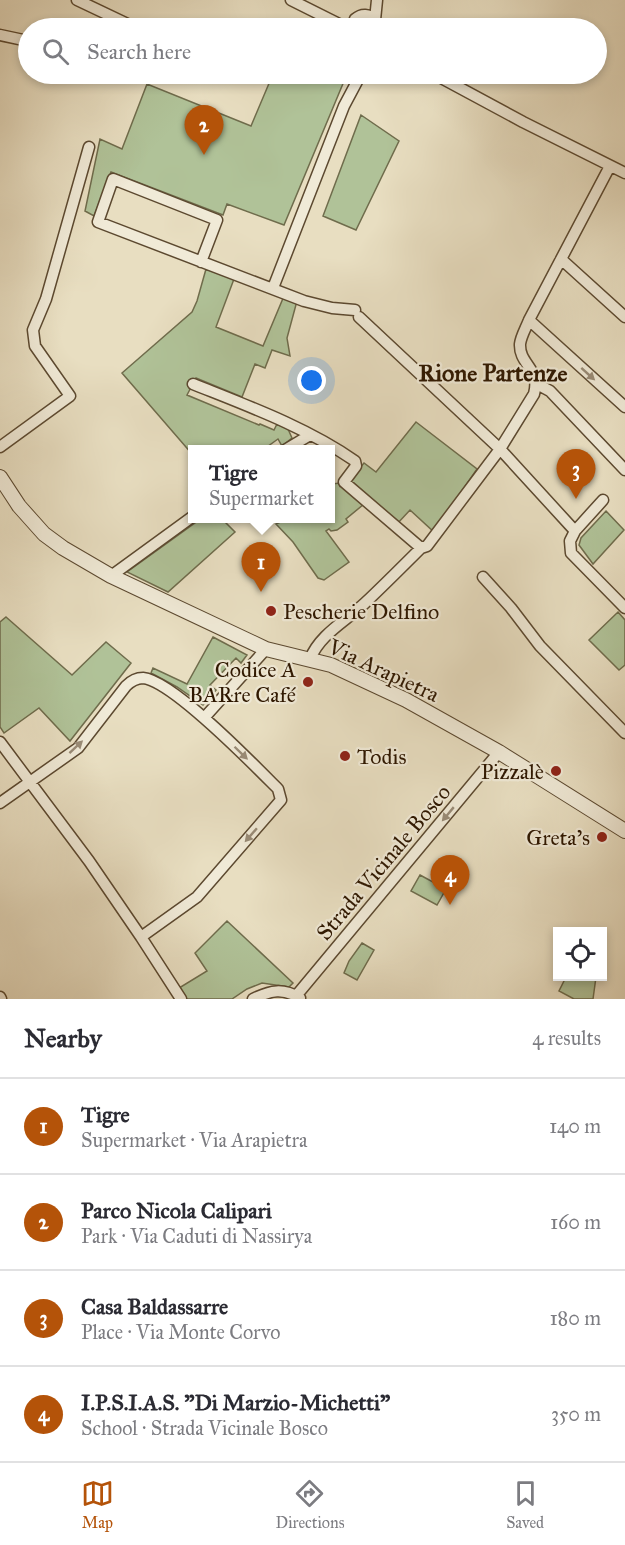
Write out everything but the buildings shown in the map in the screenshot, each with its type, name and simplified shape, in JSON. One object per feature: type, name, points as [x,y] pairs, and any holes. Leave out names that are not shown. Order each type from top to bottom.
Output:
[{"type":"street","points":[[76,0],[115,18]]},
{"type":"street","points":[[291,0],[329,18]]},
{"type":"street","points":[[358,18],[371,0]]},
{"type":"street","points":[[376,18],[377,0]]},
{"type":"street","points":[[0,35],[18,39]]},
{"type":"street","points":[[273,288],[344,105],[356,84]]},
{"type":"street","points":[[453,84],[625,173]]},
{"type":"street","points":[[0,447],[70,396],[35,346],[33,330],[46,299],[89,147]]},
{"type":"street","points":[[310,659],[326,634],[363,605],[421,548],[428,546],[500,449],[534,394],[537,384],[535,376],[520,353],[520,341],[610,166]]},
{"type":"street","points":[[201,262],[217,220],[113,179],[98,222],[201,262],[273,288],[304,301],[357,314],[500,449],[575,531]]},
{"type":"street","points":[[561,259],[625,317]]},
{"type":"street","points":[[529,320],[625,407]]},
{"type":"street","points":[[194,384],[331,445]]},
{"type":"street","points":[[537,384],[550,391],[625,470]]},
{"type":"street","points":[[292,426],[296,432],[297,441]]},
{"type":"street","points":[[292,445],[310,435]]},
{"type":"street","points":[[335,447],[355,461],[356,466],[344,482],[421,548]]},
{"type":"street","name":"Via Arapietra","points":[[0,477],[19,506],[44,534],[111,576],[266,649],[331,665],[406,700],[623,826]]},
{"type":"street","points":[[603,500],[575,531],[570,541],[571,553],[625,608]]},
{"type":"street","points":[[111,576],[188,520]]},
{"type":"street","points":[[483,577],[511,608],[540,646],[625,733]]},
{"type":"street","points":[[204,718],[266,649]]},
{"type":"street","points":[[0,802],[78,748],[126,686],[135,680],[146,679],[159,685],[204,718],[278,789],[281,796],[279,804],[197,897],[141,937]]},
{"type":"street","points":[[0,742],[90,861],[181,999]]},
{"type":"street","name":"Strada Vicinale Bosco","points":[[299,997],[499,753]]},
{"type":"street","points":[[253,999],[267,991],[275,990],[299,997]]},
{"type":"green space","points":[[147,84],[251,126],[269,84],[343,84],[284,225],[227,204],[223,215],[111,172],[94,216],[85,211],[100,139],[122,149]]},
{"type":"green space","points":[[361,115],[399,141],[356,230],[323,216]]},
{"type":"green space","points":[[206,269],[234,279],[216,327],[263,346],[284,296],[297,301],[287,338],[290,356],[272,350],[265,368],[255,364],[242,397],[196,378],[187,395],[259,425],[274,430],[277,424],[288,429],[292,438],[283,445],[278,439],[270,445],[188,445],[188,449],[122,373],[192,312]]},
{"type":"green space","points":[[416,422],[477,469],[434,532],[410,510],[397,524],[348,482],[364,463],[376,472]]},
{"type":"green space","points":[[340,483],[340,486],[343,484],[364,504],[346,519],[348,522],[337,530],[326,531],[349,562],[324,580],[318,578],[293,542],[276,524],[335,523],[335,484]]},
{"type":"green space","points":[[606,511],[624,530],[593,564],[579,545],[581,538]]},
{"type":"green space","points":[[195,523],[226,523],[235,532],[168,592],[127,572]]},
{"type":"green space","points":[[618,612],[625,620],[625,665],[619,670],[589,640]]},
{"type":"green space","points":[[6,617],[72,675],[106,642],[131,663],[70,741],[39,708],[4,733],[0,727],[0,622]]},
{"type":"green space","points":[[213,637],[247,655],[241,663],[236,658],[210,685],[216,690],[203,705],[151,673],[153,668],[187,684]]},
{"type":"green space","points":[[420,875],[446,889],[437,905],[411,891]]},
{"type":"green space","points":[[227,921],[293,983],[289,987],[262,983],[232,999],[186,999],[179,988],[207,971],[195,953]]},
{"type":"green space","points":[[362,943],[374,950],[357,980],[344,973],[349,961]]},
{"type":"green space","points":[[564,981],[595,981],[593,999],[574,999],[559,991]]},
{"type":"place","name":"Parco Nicola Calipari","points":[[204,155]]},
{"type":"place","name":"Casa Baldassarre","points":[[576,499]]},
{"type":"place","name":"Tigre","points":[[261,592]]},
{"type":"place","name":"Pescherie Delfino","points":[[271,611]]},
{"type":"place","name":"Codice A BARre Café","points":[[308,682]]},
{"type":"place","name":"Todis","points":[[345,756]]},
{"type":"place","name":"Pizzalè","points":[[556,771]]},
{"type":"place","name":"Greta's","points":[[602,837]]},
{"type":"place","name":"I.P.S.I.A.S. \"Di Marzio-Michetti\"","points":[[450,905]]},
{"type":"district","name":"Rione Partenze","points":[[493,373]]}]
